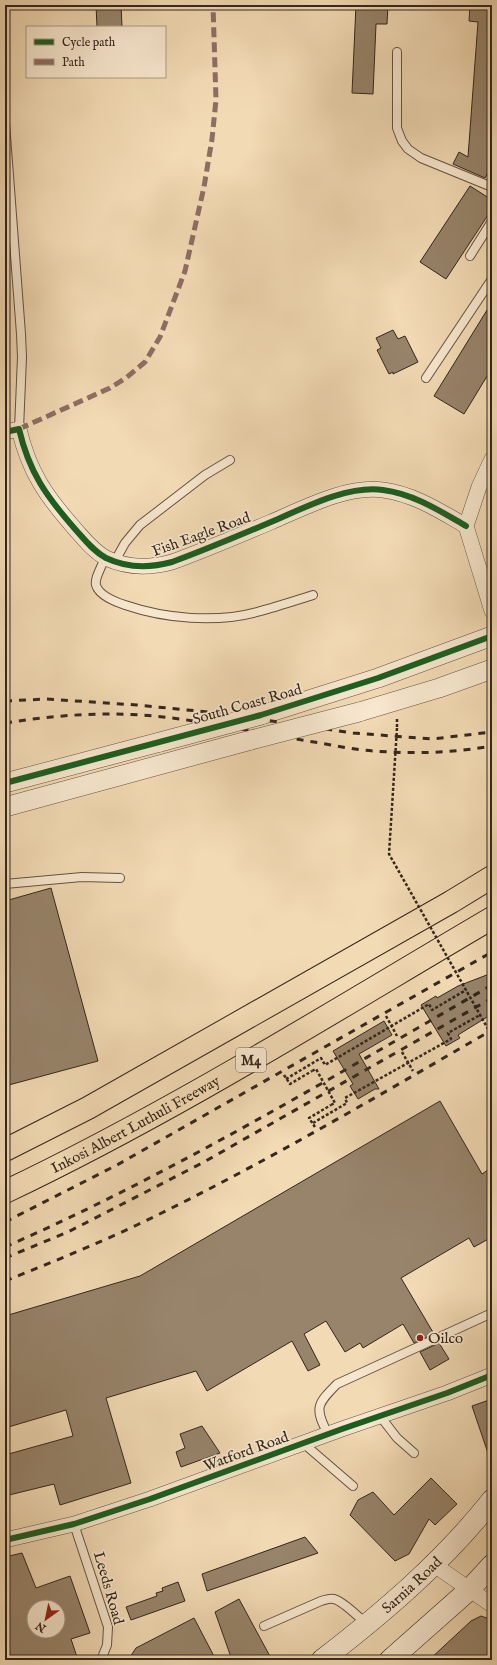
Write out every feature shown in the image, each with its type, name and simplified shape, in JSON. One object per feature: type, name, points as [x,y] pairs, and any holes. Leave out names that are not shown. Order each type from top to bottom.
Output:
[{"type":"highway","name":"M4","points":[[5,1150],[88,1108],[451,902],[492,877]]},
{"type":"highway","name":"Inkosi Albert Luthuli Freeway","points":[[5,1192],[70,1162],[246,1064],[492,918]]},
{"type":"main road","name":"Sarnia Road","points":[[322,1660],[390,1604],[434,1564],[492,1500]]},
{"type":"main road","points":[[390,1660],[469,1590],[492,1565]]},
{"type":"main road","points":[[412,1660],[424,1630]]},
{"type":"street","name":"Fish Eagle Road","points":[[12,430],[46,494],[61,513],[92,547],[110,559],[129,565],[155,566],[168,563],[304,508],[339,495],[358,490],[382,490],[412,497],[437,509],[466,526]]},
{"type":"street","points":[[491,460],[479,487],[466,526],[492,611]]},
{"type":"street","name":"South Coast Road","points":[[5,783],[261,715],[378,678],[492,636]]},
{"type":"street","points":[[5,807],[359,712],[439,688],[492,669]]},
{"type":"street","name":"Watford Road","points":[[5,1540],[74,1524],[193,1484],[328,1434],[447,1394],[492,1375]]},
{"type":"street","points":[[434,1564],[492,1605]]},
{"type":"lane","points":[[397,52],[397,128],[402,142],[413,153],[421,158],[492,187]]},
{"type":"lane","points":[[5,123],[7,198],[22,357],[12,430]]},
{"type":"lane","points":[[470,256],[492,221]]},
{"type":"lane","points":[[426,378],[492,279]]},
{"type":"lane","points":[[230,460],[205,476],[140,524],[101,569],[95,585],[98,590],[108,598],[138,609],[194,619],[256,612],[312,595]]},
{"type":"lane","points":[[5,884],[82,877],[120,878]]},
{"type":"lane","points":[[328,1434],[319,1416],[320,1406],[323,1399],[337,1384],[492,1313]]},
{"type":"lane","points":[[380,1416],[397,1438],[414,1453]]},
{"type":"lane","points":[[303,1443],[353,1486]]},
{"type":"lane","name":"Leeds Road","points":[[74,1524],[108,1626],[107,1645],[102,1660]]},
{"type":"lane","points":[[264,1626],[321,1601],[329,1599],[335,1599],[340,1602],[366,1623]]},
{"type":"path","points":[[397,718],[389,854],[492,1036]]},
{"type":"path","points":[[286,1078],[321,1058],[325,1065],[429,1004],[432,1010],[466,990]]},
{"type":"path","points":[[313,1123],[347,1103],[345,1098],[450,1039],[448,1033],[480,1015]]},
{"type":"path","points":[[386,1016],[397,1036]]},
{"type":"path","points":[[402,1052],[413,1071]]},
{"type":"path","points":[[284,1075],[290,1084],[316,1069],[335,1103],[309,1118],[315,1127]]},
{"type":"building","points":[[96,5],[121,5],[122,26],[97,26]]},
{"type":"building","points":[[356,5],[388,5],[387,24],[376,24],[373,94],[352,93]]},
{"type":"building","points":[[470,5],[492,5],[492,165],[485,178],[453,164],[459,152],[468,157],[478,22],[469,21]]},
{"type":"building","points":[[470,186],[492,200],[492,209],[446,279],[420,262]]},
{"type":"building","points":[[492,302],[492,368],[464,414],[434,396]]},
{"type":"building","points":[[393,330],[398,339],[405,336],[418,362],[393,374],[393,372],[389,374],[377,350],[381,348],[376,338]]},
{"type":"building","points":[[51,888],[98,1061],[5,1086],[5,901]]},
{"type":"building","points":[[492,973],[492,1014],[458,1035],[460,1038],[446,1046],[421,1005],[458,986]]},
{"type":"building","points":[[384,1021],[392,1035],[359,1054],[379,1089],[375,1089],[358,1099],[350,1086],[353,1084],[333,1051]]},
{"type":"building","points":[[440,1101],[482,1174],[488,1170],[492,1178],[492,1237],[474,1247],[469,1238],[401,1278],[434,1334],[414,1343],[403,1324],[363,1348],[360,1343],[345,1352],[326,1321],[304,1334],[320,1365],[308,1371],[292,1341],[207,1391],[196,1371],[106,1398],[131,1483],[60,1505],[54,1484],[5,1496],[5,1455],[73,1436],[66,1410],[5,1428],[5,1316],[140,1276]]},
{"type":"building","points":[[439,1343],[449,1359],[430,1370],[420,1352]]},
{"type":"building","points":[[492,1399],[492,1459],[490,1459],[472,1406]]},
{"type":"building","points":[[202,1426],[220,1453],[181,1467],[176,1452],[185,1448],[180,1434]]},
{"type":"building","points":[[431,1478],[457,1504],[435,1525],[429,1519],[409,1554],[395,1561],[350,1515],[358,1500],[373,1492],[394,1515]]},
{"type":"building","points":[[305,1537],[318,1553],[207,1591],[202,1574]]},
{"type":"building","points":[[22,1553],[36,1588],[70,1576],[90,1633],[71,1639],[78,1660],[5,1660],[5,1557]]},
{"type":"building","points":[[178,1582],[185,1601],[131,1620],[126,1607],[157,1596],[156,1593],[163,1591],[162,1588]]},
{"type":"building","points":[[239,1599],[272,1660],[232,1660],[215,1612]]},
{"type":"building","points":[[481,1616],[492,1620],[492,1660],[429,1660],[471,1621]]},
{"type":"building","points":[[194,1618],[216,1660],[128,1660],[136,1648]]},
{"type":"railway","points":[[5,701],[46,699],[137,705],[218,713],[353,733],[432,739],[492,732]]},
{"type":"railway","points":[[5,723],[73,715],[124,714],[163,717],[206,723],[366,750],[433,752],[492,746]]},
{"type":"railway","points":[[5,1222],[117,1165],[492,952]]},
{"type":"railway","points":[[5,1247],[130,1188],[191,1156],[312,1089],[492,985]]},
{"type":"railway","points":[[5,1258],[68,1232],[204,1162],[492,998]]},
{"type":"railway","points":[[5,1281],[56,1261],[139,1224],[229,1179],[361,1106],[492,1030]]},
{"type":"marked path","points":[[19,429],[110,388],[126,378],[145,362],[160,337],[185,271],[204,187],[212,139],[216,100],[213,5]]},
{"type":"cycle path","points":[[5,432],[19,429],[33,471],[55,506],[85,541],[101,555],[122,564],[147,566],[172,562],[234,538],[311,504],[340,494],[369,489],[394,492],[416,499],[466,526]]},
{"type":"cycle path","points":[[5,783],[261,715],[378,678],[492,636]]},
{"type":"cycle path","points":[[5,1540],[74,1524],[150,1499],[342,1429],[447,1393],[492,1375]]},
{"type":"place","name":"Oilco","points":[[420,1338]]}]
